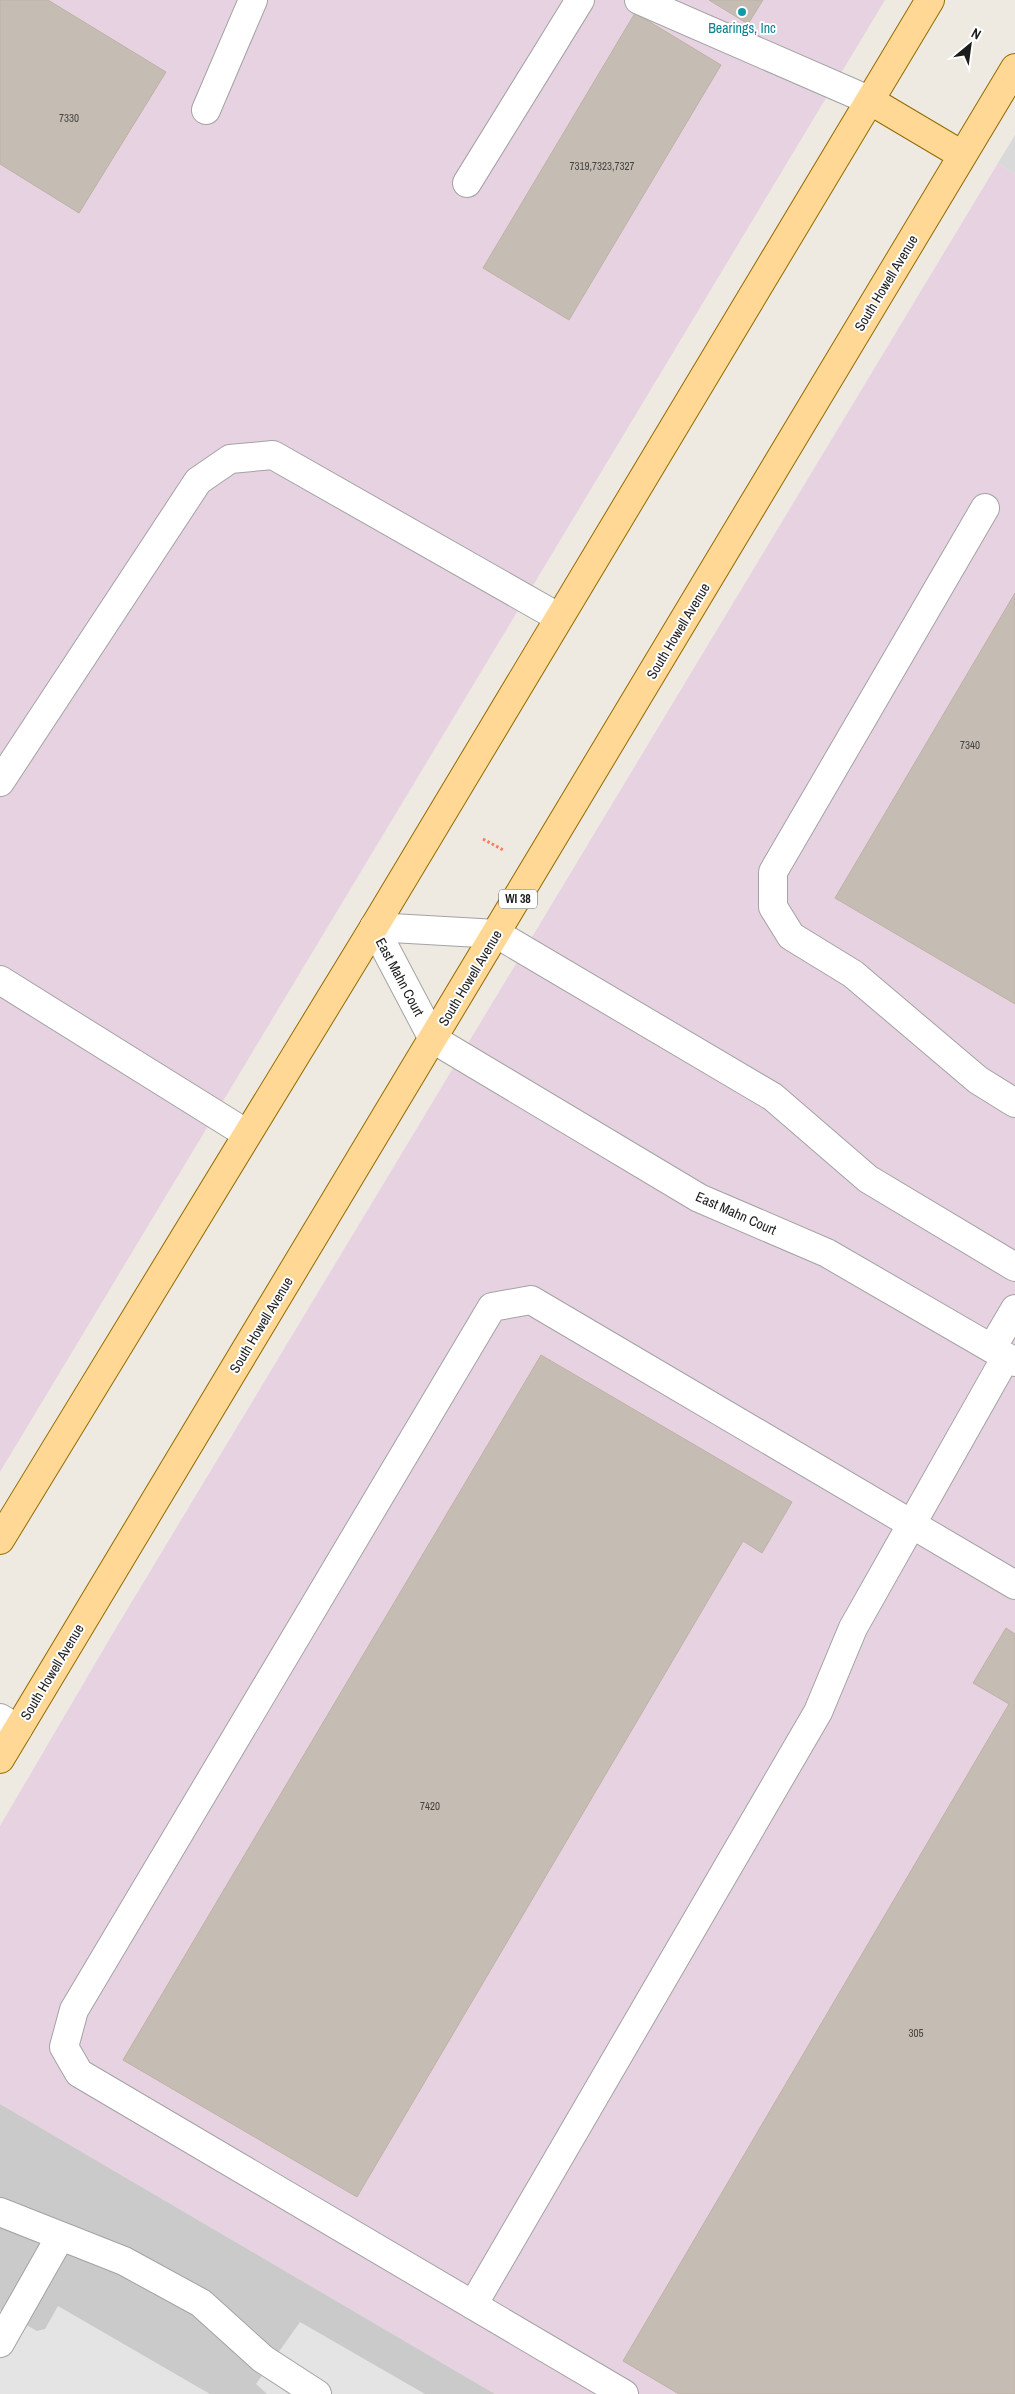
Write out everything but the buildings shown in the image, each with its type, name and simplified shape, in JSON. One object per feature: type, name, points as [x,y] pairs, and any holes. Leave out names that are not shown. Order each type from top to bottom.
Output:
[{"type":"main road","points":[[0,1540],[374,927],[558,617],[930,0]]},
{"type":"main road","name":"South Howell Avenue","points":[[0,1759],[9,1724],[497,934],[1015,68]]},
{"type":"main road","points":[[870,101],[962,155]]},
{"type":"street","points":[[206,110],[252,0]]},
{"type":"street","points":[[467,183],[580,0]]},
{"type":"street","points":[[639,0],[870,101]]},
{"type":"street","points":[[0,782],[198,480],[230,459],[273,455],[558,617]]},
{"type":"street","points":[[985,508],[773,872],[773,907],[790,936],[853,974],[978,1080],[1015,1103]]},
{"type":"street","name":"East Mahn Court","points":[[374,927],[497,934],[773,1097],[868,1179],[1015,1267]]},
{"type":"street","name":"East Mahn Court","points":[[374,927],[433,1039],[699,1198],[827,1253],[1004,1356]]},
{"type":"street","points":[[0,980],[247,1134]]},
{"type":"street","points":[[624,2394],[79,2073],[64,2047],[74,2010],[492,1307],[531,1300],[1015,1586]]},
{"type":"street","points":[[473,2305],[818,1712],[853,1628],[912,1525],[1004,1356],[1015,1309]]},
{"type":"street","points":[[0,2212],[124,2261],[201,2303],[263,2359],[317,2394]]},
{"type":"street","points":[[0,2344],[60,2237]]},
{"type":"path","points":[[484,839],[505,852]]},
{"type":"shaded area","points":[[0,0],[885,0],[0,1472]]},
{"type":"shaded area","points":[[1015,135],[1015,174],[998,163]]},
{"type":"shaded area","points":[[998,163],[1015,174],[1015,2394],[495,2394],[0,2104],[0,1826],[116,1628]]},
{"type":"shaded area","points":[[0,2104],[495,2394],[0,2394]]},
{"type":"shaded area","points":[[58,2306],[210,2394],[0,2394],[0,2310],[37,2331],[45,2329]]},
{"type":"shaded area","points":[[300,2322],[425,2394],[267,2394],[256,2384]]},
{"type":"place","name":"Bearings, Inc","points":[[742,12]]}]
